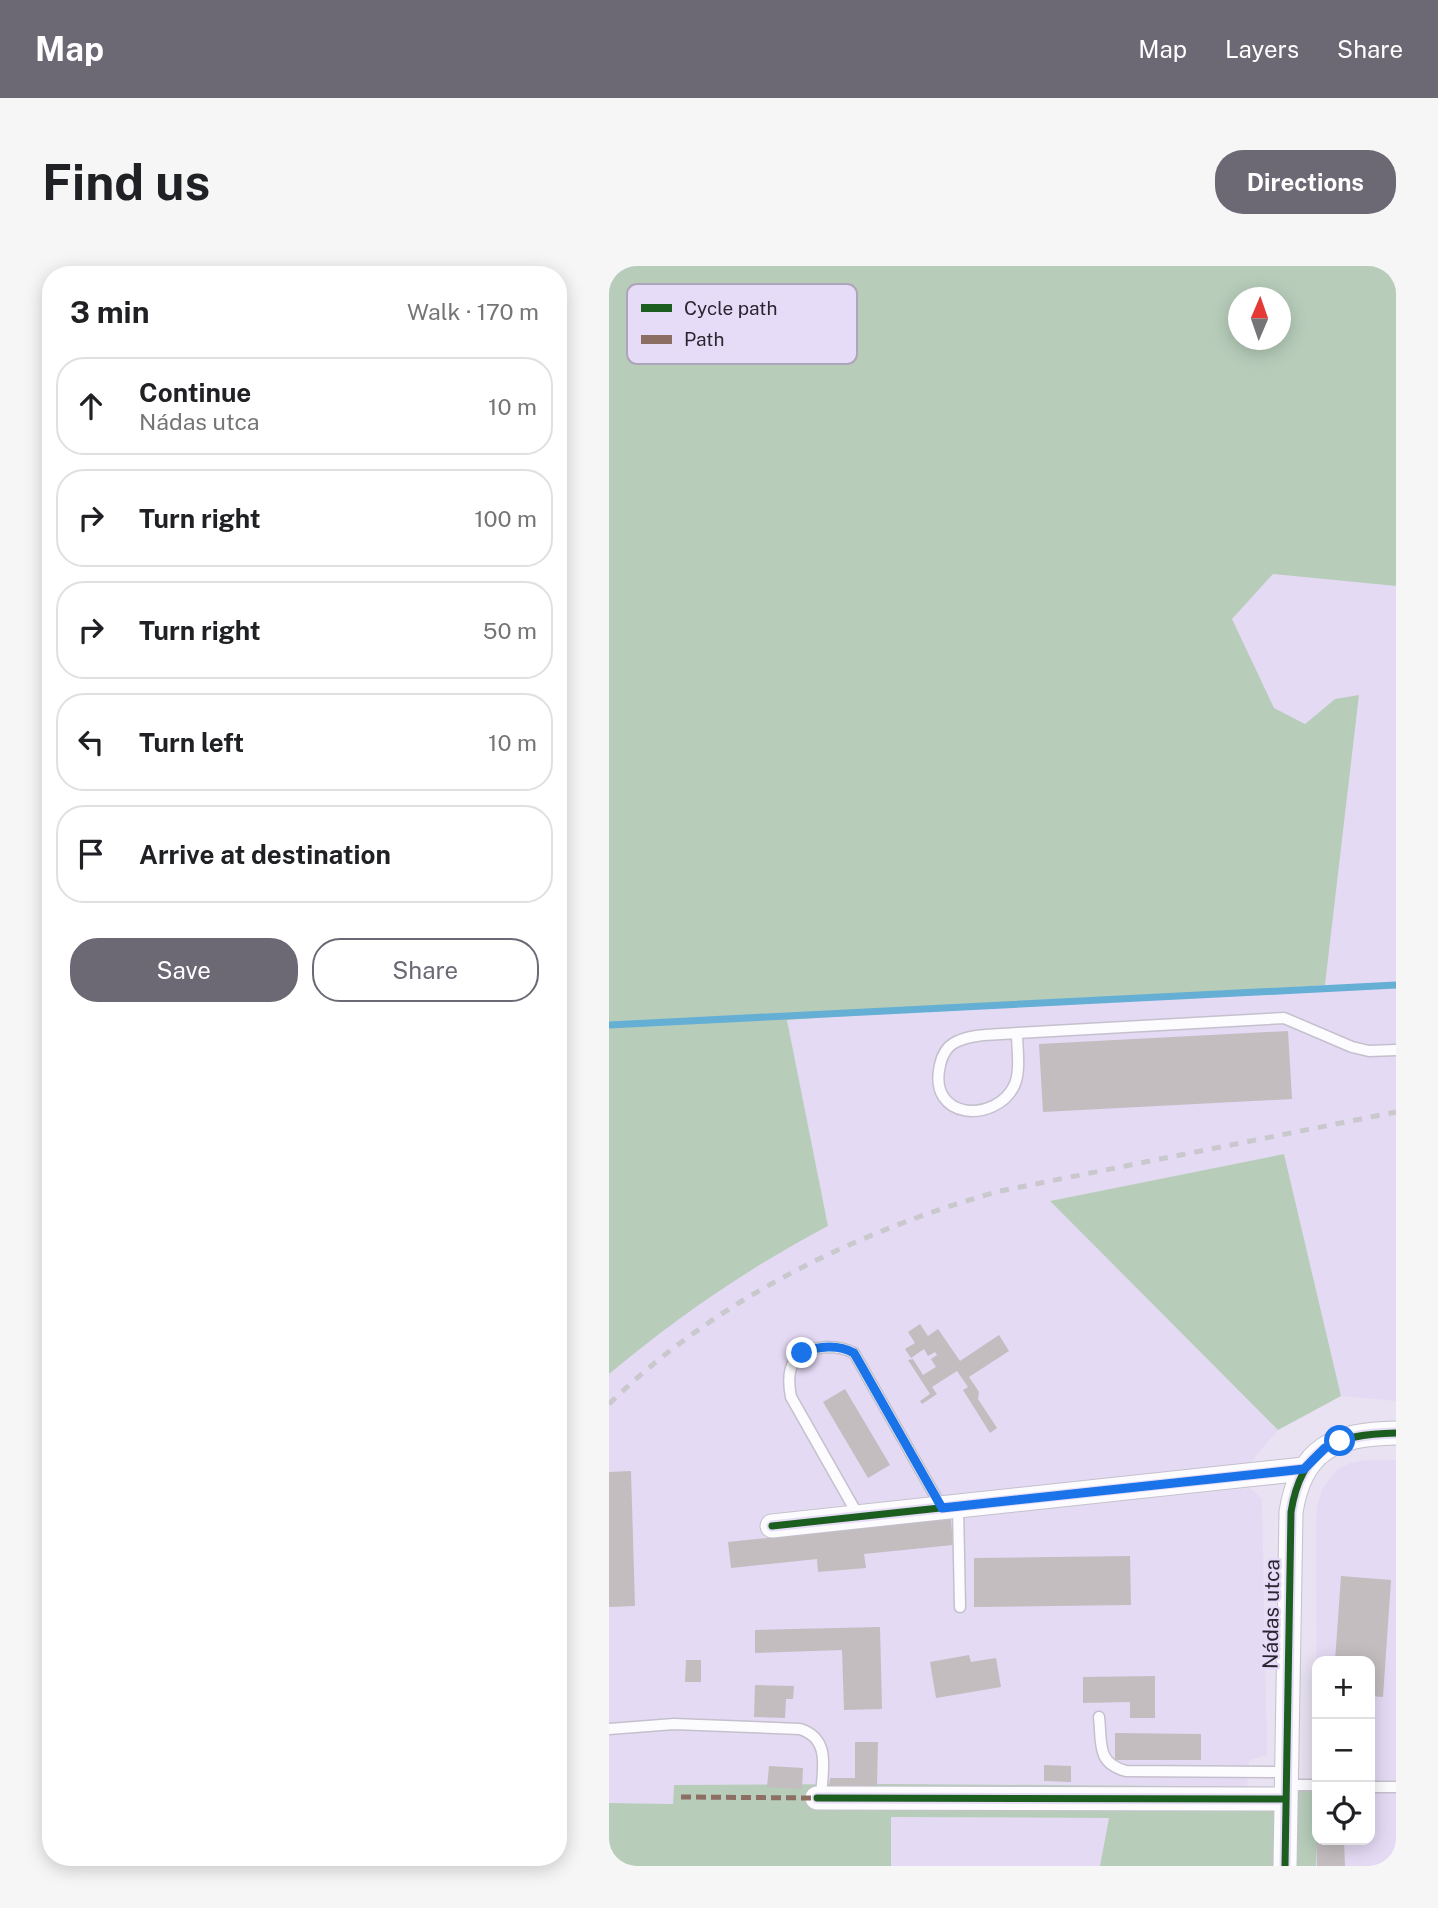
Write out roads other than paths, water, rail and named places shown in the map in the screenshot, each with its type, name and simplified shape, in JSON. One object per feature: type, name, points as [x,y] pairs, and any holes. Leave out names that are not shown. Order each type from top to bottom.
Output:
[{"type":"street","name":"Nádas utca","points":[[1285,1866],[1291,1512],[1295,1490],[1304,1469],[1325,1448],[1370,1433],[1396,1433]]},
{"type":"street","points":[[772,1526],[1304,1469]]},
{"type":"street","points":[[819,1798],[1286,1786]]},
{"type":"lane","points":[[1017,1033],[1017,1074],[1015,1085],[1007,1096],[980,1111],[967,1111],[946,1102],[939,1092],[938,1079],[943,1054],[950,1045],[976,1037],[1017,1033],[1284,1018],[1352,1047],[1369,1051],[1396,1051]]},
{"type":"lane","points":[[859,1517],[791,1397],[790,1367],[795,1359],[813,1348],[845,1348],[854,1353],[950,1508],[960,1607]]},
{"type":"lane","points":[[1099,1717],[1103,1754],[1107,1763],[1114,1768],[1286,1786],[1312,1785]]},
{"type":"lane","points":[[609,1729],[674,1724],[722,1724],[810,1732],[823,1751],[819,1798]]},
{"type":"lane","points":[[1375,1787],[1396,1787]]},
{"type":"waterway","points":[[609,1025],[1396,985]]},
{"type":"railway","points":[[609,1404],[651,1366],[742,1301],[791,1273],[894,1226],[1000,1191],[1396,1112]]}]
